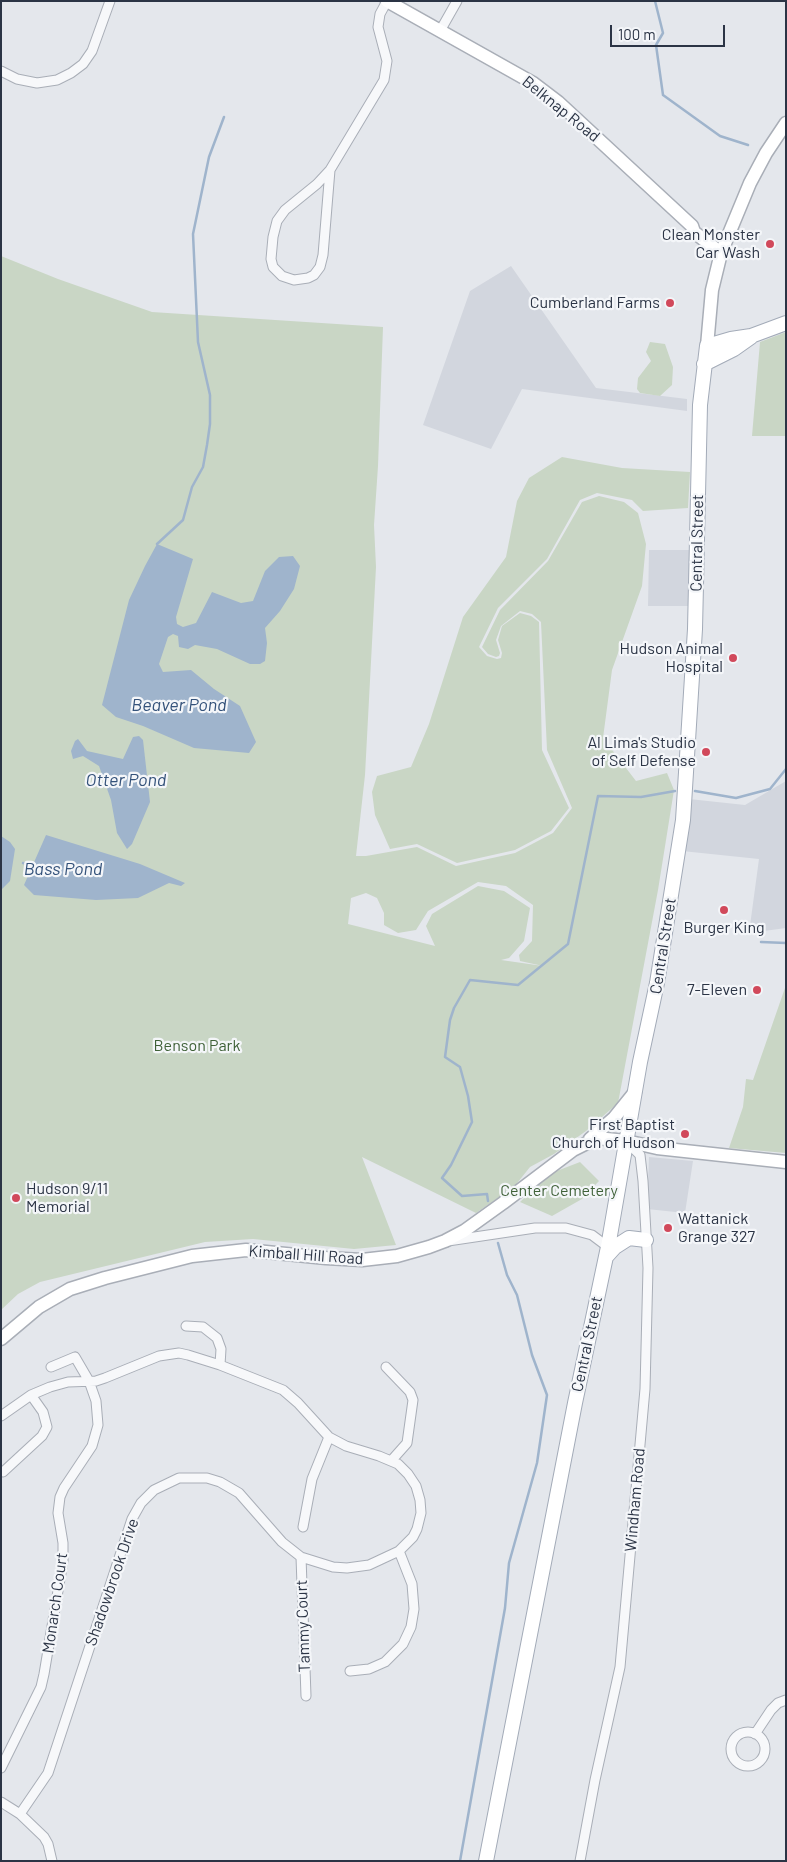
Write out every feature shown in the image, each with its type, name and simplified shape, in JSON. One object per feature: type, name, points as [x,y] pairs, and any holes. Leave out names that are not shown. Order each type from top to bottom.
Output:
[{"type":"main road","points":[[707,346],[731,339],[752,336],[786,323]]},
{"type":"main road","points":[[704,364],[734,349],[752,336]]},
{"type":"main road","name":"Central Street","points":[[486,1861],[657,983],[683,820],[695,629],[700,405],[707,346]]},
{"type":"main road","points":[[606,1252],[629,1238],[646,1240]]},
{"type":"street","points":[[1,70],[17,79],[37,83],[52,81],[71,73],[83,64],[92,51],[110,1]]},
{"type":"street","points":[[330,170],[323,255],[320,267],[314,275],[308,278],[294,280],[286,278],[279,274],[272,263],[271,254],[275,227],[285,210],[318,184],[330,170],[384,80],[387,61],[378,27],[380,14],[387,1]]},
{"type":"street","name":"Belknap Road","points":[[387,1],[533,83],[558,102],[692,226],[694,232],[720,253]]},
{"type":"street","points":[[440,31],[457,1]]},
{"type":"street","name":"Central Street","points":[[707,346],[712,290],[720,253],[750,183],[766,153],[786,123]]},
{"type":"street","points":[[587,1142],[614,1118],[635,1092]]},
{"type":"street","name":"Kimball Hill Road","points":[[1,1338],[39,1307],[70,1290],[105,1278],[192,1256],[246,1250],[362,1260],[398,1256],[446,1241],[485,1217],[573,1150],[597,1138],[626,1141],[657,1148],[786,1162]]},
{"type":"street","name":"Windham Road","points":[[580,1861],[595,1780],[617,1684],[624,1631],[646,1388],[648,1304],[640,1155],[626,1141]]},
{"type":"street","points":[[446,1241],[536,1228],[566,1228],[592,1235],[606,1252]]},
{"type":"street","points":[[186,1326],[203,1327],[218,1338],[221,1349],[220,1365]]},
{"type":"street","name":"Shadowbrook Drive","points":[[1,1416],[31,1395],[59,1384],[96,1381],[114,1376],[147,1359],[168,1354],[188,1355],[220,1365],[283,1390],[298,1403],[329,1437],[352,1449],[391,1460],[404,1469],[419,1493],[421,1506],[417,1529],[408,1543],[399,1551],[369,1565],[346,1568],[333,1567],[301,1557],[282,1542],[239,1494],[220,1482],[198,1477],[179,1478],[162,1484],[146,1496],[132,1518],[53,1760],[41,1784],[20,1814]]},
{"type":"street","name":"Monarch Court","points":[[1,1768],[40,1687],[44,1674],[63,1561],[63,1543],[58,1513],[60,1497],[92,1446],[97,1432],[98,1408],[89,1381],[75,1357],[51,1368]]},
{"type":"street","points":[[386,1367],[410,1392],[413,1400],[407,1443],[391,1460]]},
{"type":"street","points":[[3,1472],[42,1436],[47,1427],[43,1412],[31,1395]]},
{"type":"street","points":[[303,1527],[312,1479],[329,1437]]},
{"type":"street","points":[[350,1671],[369,1669],[385,1662],[398,1650],[411,1628],[414,1609],[413,1593],[410,1576],[399,1551]]},
{"type":"street","name":"Tammy Court","points":[[301,1557],[306,1696]]},
{"type":"street","points":[[755,1734],[771,1710],[778,1703],[786,1700]]},
{"type":"street","points":[[1,1802],[20,1814],[44,1837],[48,1844],[52,1861]]},
{"type":"shaded area","points":[[511,266],[596,388],[687,399],[687,411],[522,389],[491,449],[423,425],[470,291]]},
{"type":"shaded area","points":[[649,550],[689,550],[689,606],[648,606]]},
{"type":"shaded area","points":[[786,781],[786,928],[749,933],[759,859],[682,851],[689,799],[745,805]]},
{"type":"shaded area","points":[[649,1157],[693,1161],[685,1213],[647,1209]]},
{"type":"green space","name":"Benson Park","points":[[1,256],[58,279],[152,312],[383,327],[374,525],[376,567],[365,775],[356,856],[417,847],[456,866],[515,853],[553,833],[572,808],[547,750],[541,622],[532,614],[520,611],[501,626],[496,640],[500,653],[499,656],[496,657],[488,654],[482,647],[500,610],[548,561],[582,502],[599,496],[624,502],[638,513],[646,544],[642,586],[612,670],[603,738],[636,781],[667,773],[674,790],[658,890],[618,1103],[586,1131],[554,1154],[530,1167],[514,1187],[476,1213],[362,1157],[396,1245],[354,1249],[253,1239],[205,1242],[40,1282],[18,1294],[1,1310]],"holes":[[[478,882],[506,886],[533,905],[532,941],[519,955],[520,961],[543,966],[501,960],[509,958],[524,941],[530,908],[504,891],[478,886],[432,914],[426,926],[435,946],[348,924],[351,898],[366,893],[377,898],[384,913],[384,925],[398,933],[416,930],[428,911]]]},
{"type":"green space","points":[[786,332],[786,436],[752,436],[760,342]]},
{"type":"green space","points":[[650,342],[665,344],[673,367],[672,385],[660,396],[640,393],[637,389],[638,378],[651,361],[646,352]]},
{"type":"green space","points":[[562,457],[622,468],[690,472],[688,508],[643,511],[632,500],[597,493],[580,500],[547,559],[498,608],[479,647],[487,656],[497,659],[501,658],[502,653],[498,640],[502,626],[520,613],[531,616],[539,622],[542,750],[569,808],[551,831],[515,850],[457,863],[417,844],[390,849],[375,815],[372,792],[377,776],[411,767],[429,724],[463,617],[506,557],[517,501],[529,478]]},
{"type":"green space","points":[[786,985],[786,1153],[729,1148],[743,1107],[746,1079],[753,1080]]},
{"type":"green space","name":"Center Cemetery","points":[[580,1162],[599,1181],[582,1199],[552,1216],[520,1202],[549,1174]]},
{"type":"water","name":"Beaver Pond","points":[[157,544],[193,559],[176,617],[177,624],[183,627],[196,623],[212,592],[241,603],[253,601],[265,571],[279,557],[293,556],[300,566],[294,589],[280,611],[265,628],[267,643],[265,661],[260,664],[250,664],[217,649],[195,645],[188,649],[179,647],[178,636],[173,634],[168,637],[159,664],[163,672],[191,670],[214,689],[240,706],[256,742],[249,753],[194,748],[143,726],[116,717],[102,705],[129,600]]},
{"type":"water","name":"Otter Pond","points":[[139,736],[143,740],[150,802],[132,844],[127,849],[117,833],[111,800],[99,766],[83,756],[73,759],[71,751],[75,741],[78,739],[87,751],[123,759],[133,737]]},
{"type":"water","name":"Bass Pond","points":[[46,835],[140,864],[185,883],[181,886],[169,883],[138,898],[96,900],[34,895],[24,885]]},
{"type":"water","points":[[1,836],[10,842],[15,849],[10,881],[1,890]]},
{"type":"waterway","points":[[655,1],[663,33],[656,45],[663,95],[720,136],[748,145]]},
{"type":"waterway","points":[[157,544],[183,520],[192,487],[203,467],[207,445],[210,424],[210,395],[198,342],[193,234],[209,157],[224,117]]},
{"type":"waterway","points":[[695,791],[736,798],[770,789],[786,769]]},
{"type":"waterway","points":[[488,1201],[487,1194],[462,1196],[442,1178],[451,1165],[472,1122],[468,1096],[460,1067],[445,1057],[450,1020],[454,1008],[470,980],[518,985],[568,944],[598,796],[641,797],[675,791]]},
{"type":"waterway","points":[[23,863],[33,865]]},
{"type":"waterway","points":[[761,942],[786,943]]},
{"type":"waterway","points":[[460,1861],[505,1608],[509,1563],[537,1463],[547,1395],[532,1355],[517,1295],[507,1275],[498,1243]]},
{"type":"place","name":"Clean Monster Car Wash","points":[[770,244]]},
{"type":"place","name":"Cumberland Farms","points":[[670,303]]},
{"type":"place","name":"Hudson Animal Hospital","points":[[733,658]]},
{"type":"place","name":"Al Lima's Studio of Self Defense","points":[[706,752]]},
{"type":"place","name":"Burger King","points":[[724,910]]},
{"type":"place","name":"7-Eleven","points":[[757,990]]},
{"type":"place","name":"First Baptist Church of Hudson","points":[[685,1134]]},
{"type":"place","name":"Hudson 9/11 Memorial","points":[[16,1198]]},
{"type":"place","name":"Wattanick Grange 327","points":[[668,1228]]}]
